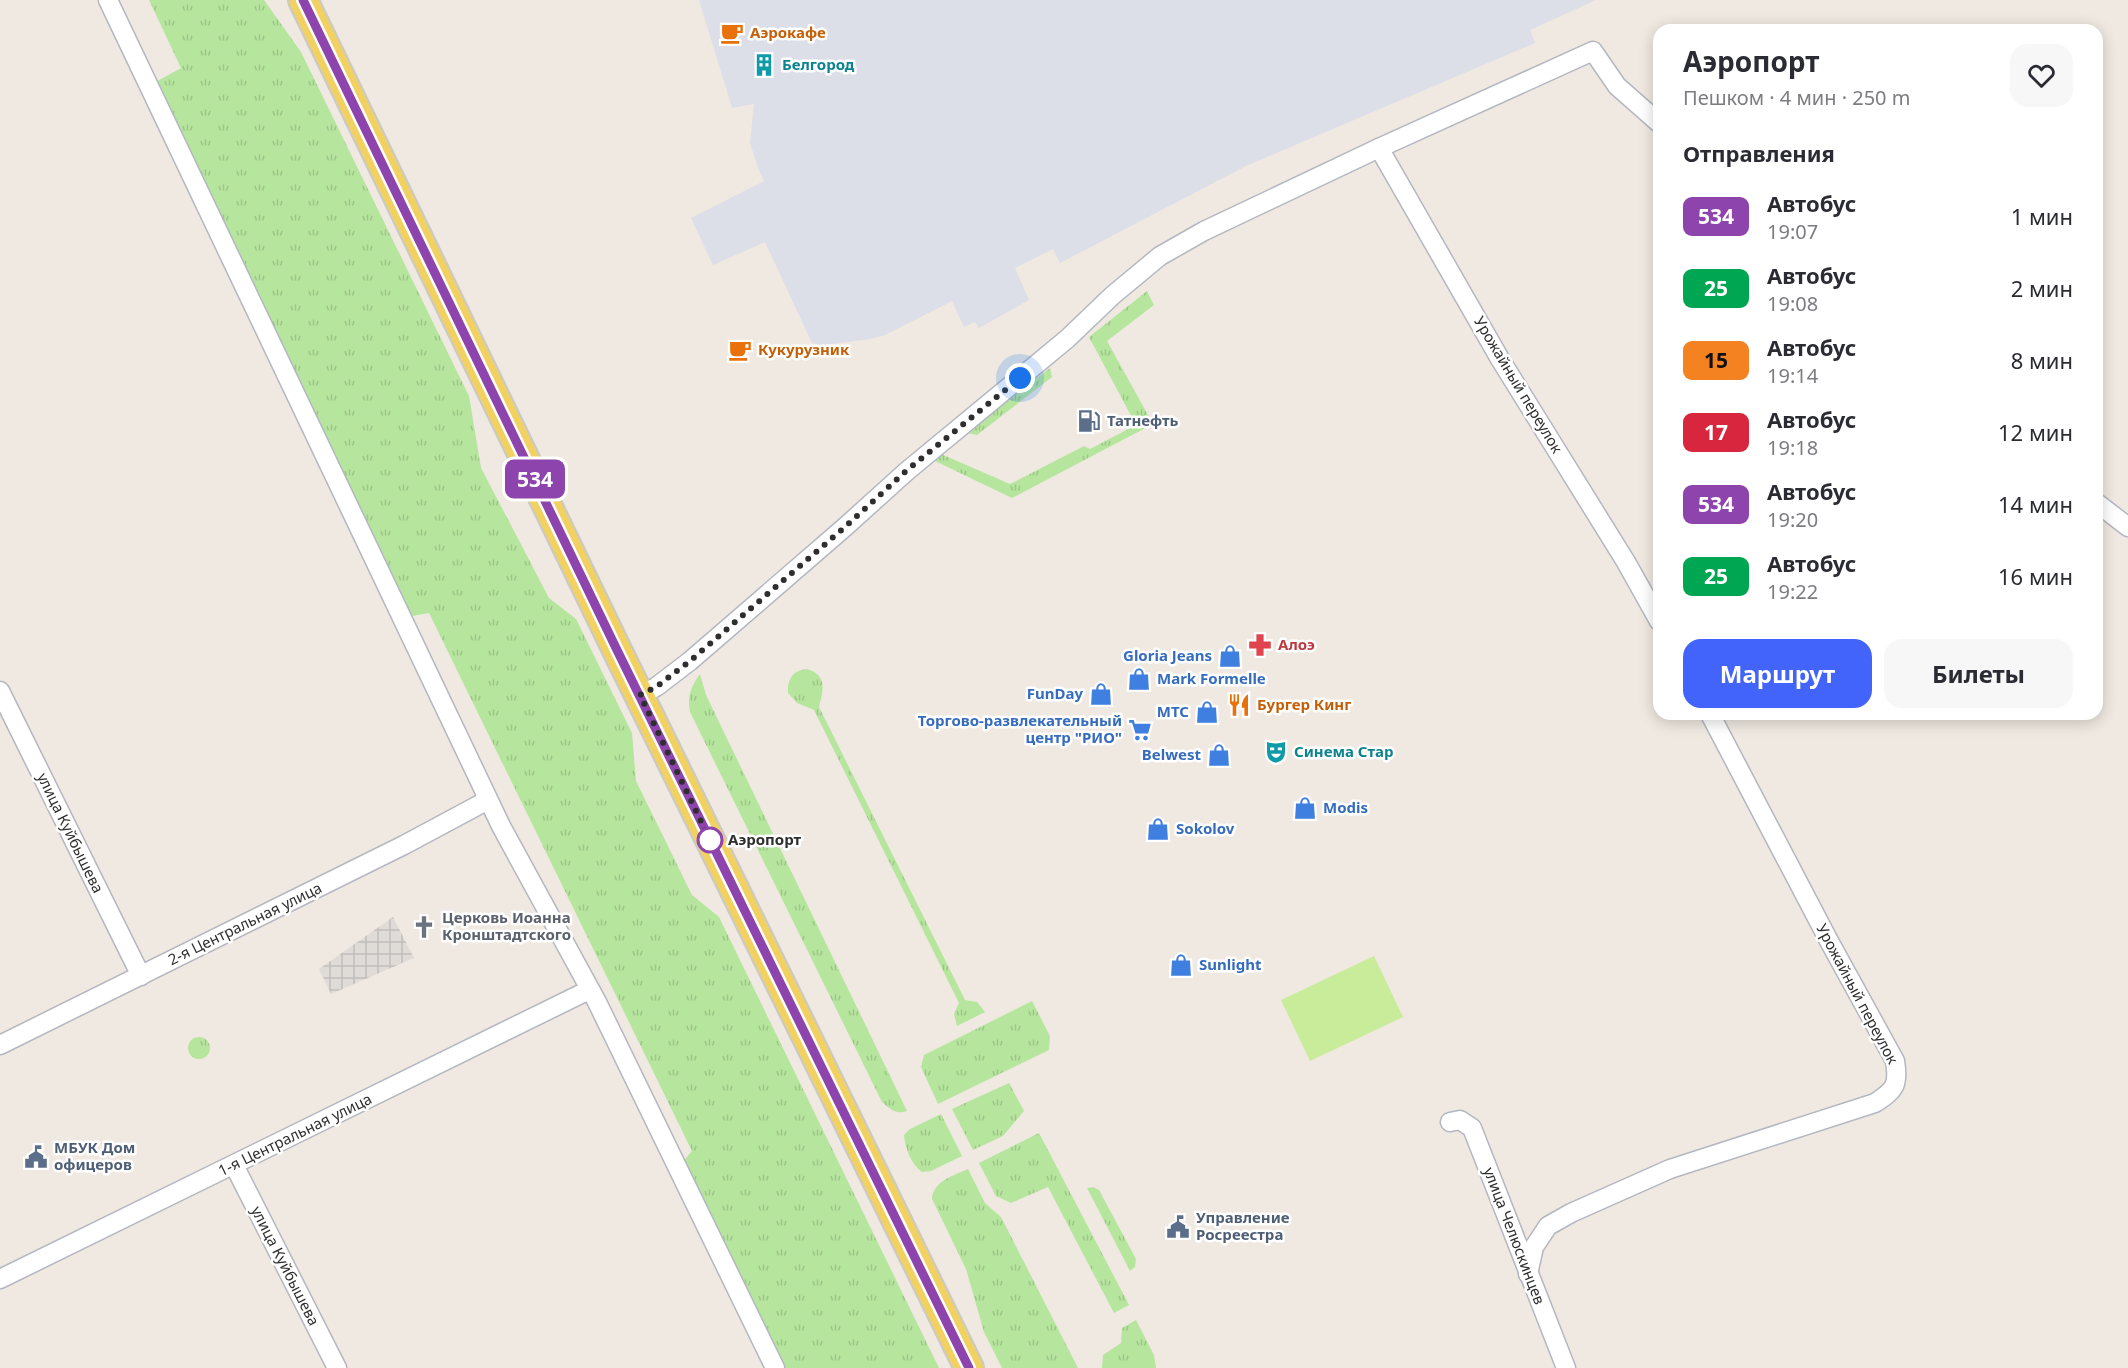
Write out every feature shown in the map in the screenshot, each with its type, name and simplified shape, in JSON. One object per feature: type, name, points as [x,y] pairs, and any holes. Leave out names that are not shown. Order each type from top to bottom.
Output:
[{"type":"main road","points":[[303,0],[969,1368]]},
{"type":"street","points":[[108,0],[488,800],[597,1002],[775,1368]]},
{"type":"street","points":[[640,695],[656,687],[690,661],[906,471],[1067,339],[1113,295],[1160,256],[1204,231],[1378,148],[1593,51],[1617,86],[1653,118]]},
{"type":"street","name":"Урожайный переулок","points":[[1378,148],[1500,359],[1620,552],[1653,610]]},
{"type":"street","points":[[2103,508],[2128,527]]},
{"type":"street","name":"улица Куйбышева","points":[[0,691],[141,976]]},
{"type":"street","name":"Урожайный переулок","points":[[1528,1274],[1534,1247],[1548,1226],[1571,1213],[1670,1169],[1875,1103],[1891,1093],[1898,1078],[1895,1061],[1713,720]]},
{"type":"street","name":"2-я Центральная улица","points":[[0,1045],[404,845],[488,800]]},
{"type":"street","name":"1-я Центральная улица","points":[[0,1279],[589,990]]},
{"type":"street","name":"улица Челюскинцев","points":[[1450,1122],[1460,1120],[1472,1128],[1566,1368]]},
{"type":"street","name":"улица Куйбышева","points":[[234,1165],[336,1368]]},
{"type":"shaded area","name":"Белгород","points":[[699,0],[1596,0],[1530,30],[1535,43],[1246,166],[1060,263],[1053,249],[1015,268],[1029,300],[979,328],[975,322],[964,327],[952,301],[885,335],[822,345],[812,343],[765,242],[713,265],[691,218],[764,181],[750,143],[754,104],[732,108]]},
{"type":"shaded area","points":[[393,917],[414,958],[331,994],[319,969]]},
{"type":"green space","points":[[149,0],[264,0],[301,52],[469,396],[481,468],[549,598],[576,619],[632,733],[636,781],[692,895],[719,917],[939,1368],[782,1368],[681,1164],[692,1151],[429,613],[412,616],[154,83],[181,68]]},
{"type":"green space","points":[[1147,291],[1154,305],[1107,341],[1153,424],[1012,498],[933,460],[941,454],[1010,484],[1084,446],[1090,449],[1136,425],[1089,337]]},
{"type":"green space","points":[[1050,368],[1052,377],[977,435],[967,433]]},
{"type":"green space","points":[[807,669],[821,679],[819,707],[965,1000],[977,1002],[985,1012],[957,1026],[954,1014],[959,1003],[814,710],[797,703],[788,693],[792,676],[798,671]]},
{"type":"green space","points":[[700,674],[706,695],[907,1111],[896,1112],[882,1102],[690,712],[690,692]]},
{"type":"green space","points":[[1374,956],[1403,1017],[1310,1061],[1281,1000]]},
{"type":"green space","points":[[1032,1001],[1050,1036],[1049,1050],[938,1104],[921,1067],[924,1055]]},
{"type":"green space","points":[[199,1037],[207,1040],[210,1048],[207,1056],[199,1059],[191,1056],[188,1048],[191,1040]]},
{"type":"green space","points":[[1009,1083],[1024,1111],[1003,1136],[973,1150],[952,1109]]},
{"type":"green space","points":[[941,1114],[962,1156],[931,1171],[922,1172],[909,1155],[904,1135],[910,1129]]},
{"type":"green space","points":[[1039,1133],[1129,1305],[1114,1313],[1048,1187],[1011,1203],[996,1196],[979,1163]]},
{"type":"green space","points":[[968,1169],[985,1203],[1001,1217],[1078,1368],[1002,1368],[984,1332],[966,1269],[932,1199],[940,1183]]},
{"type":"green space","points":[[1093,1187],[1099,1190],[1136,1259],[1135,1267],[1130,1271],[1087,1188]]},
{"type":"green space","points":[[1136,1320],[1154,1355],[1156,1368],[1102,1368],[1103,1355],[1121,1343],[1122,1328]]},
{"type":"bus line","name":"534","points":[[303,0],[616,648],[969,1368]]},
{"type":"place","name":"Аэрокафе","points":[[732,33]]},
{"type":"place","name":"Белгород","points":[[764,65]]},
{"type":"place","name":"Кукурузник","points":[[740,350]]},
{"type":"place","name":"Татнефть","points":[[1089,421]]},
{"type":"place","name":"Алоэ","points":[[1260,645]]},
{"type":"place","name":"Gloria Jeans","points":[[1230,656]]},
{"type":"place","name":"Mark Formelle","points":[[1139,679]]},
{"type":"place","name":"FunDay","points":[[1101,694]]},
{"type":"place","name":"Бургер Кинг","points":[[1239,705]]},
{"type":"place","name":"МТС","points":[[1207,712]]},
{"type":"place","name":"Торгово-развлекательный центр \"РИО\"","points":[[1140,730]]},
{"type":"place","name":"Синема Стар","points":[[1276,752]]},
{"type":"place","name":"Belwest","points":[[1219,755]]},
{"type":"place","name":"Modis","points":[[1305,808]]},
{"type":"place","name":"Sokolov","points":[[1158,829]]},
{"type":"place","name":"Аэропорт","points":[[710,840]]},
{"type":"place","name":"Церковь Иоанна Кронштадтского","points":[[424,927]]},
{"type":"place","name":"Sunlight","points":[[1181,965]]},
{"type":"place","name":"МБУК Дом офицеров","points":[[36,1157]]},
{"type":"place","name":"Управление Росреестра","points":[[1178,1227]]},
{"type":"route","points":[[710,840],[640,695],[656,687],[690,661],[906,471],[1020,378]]}]
